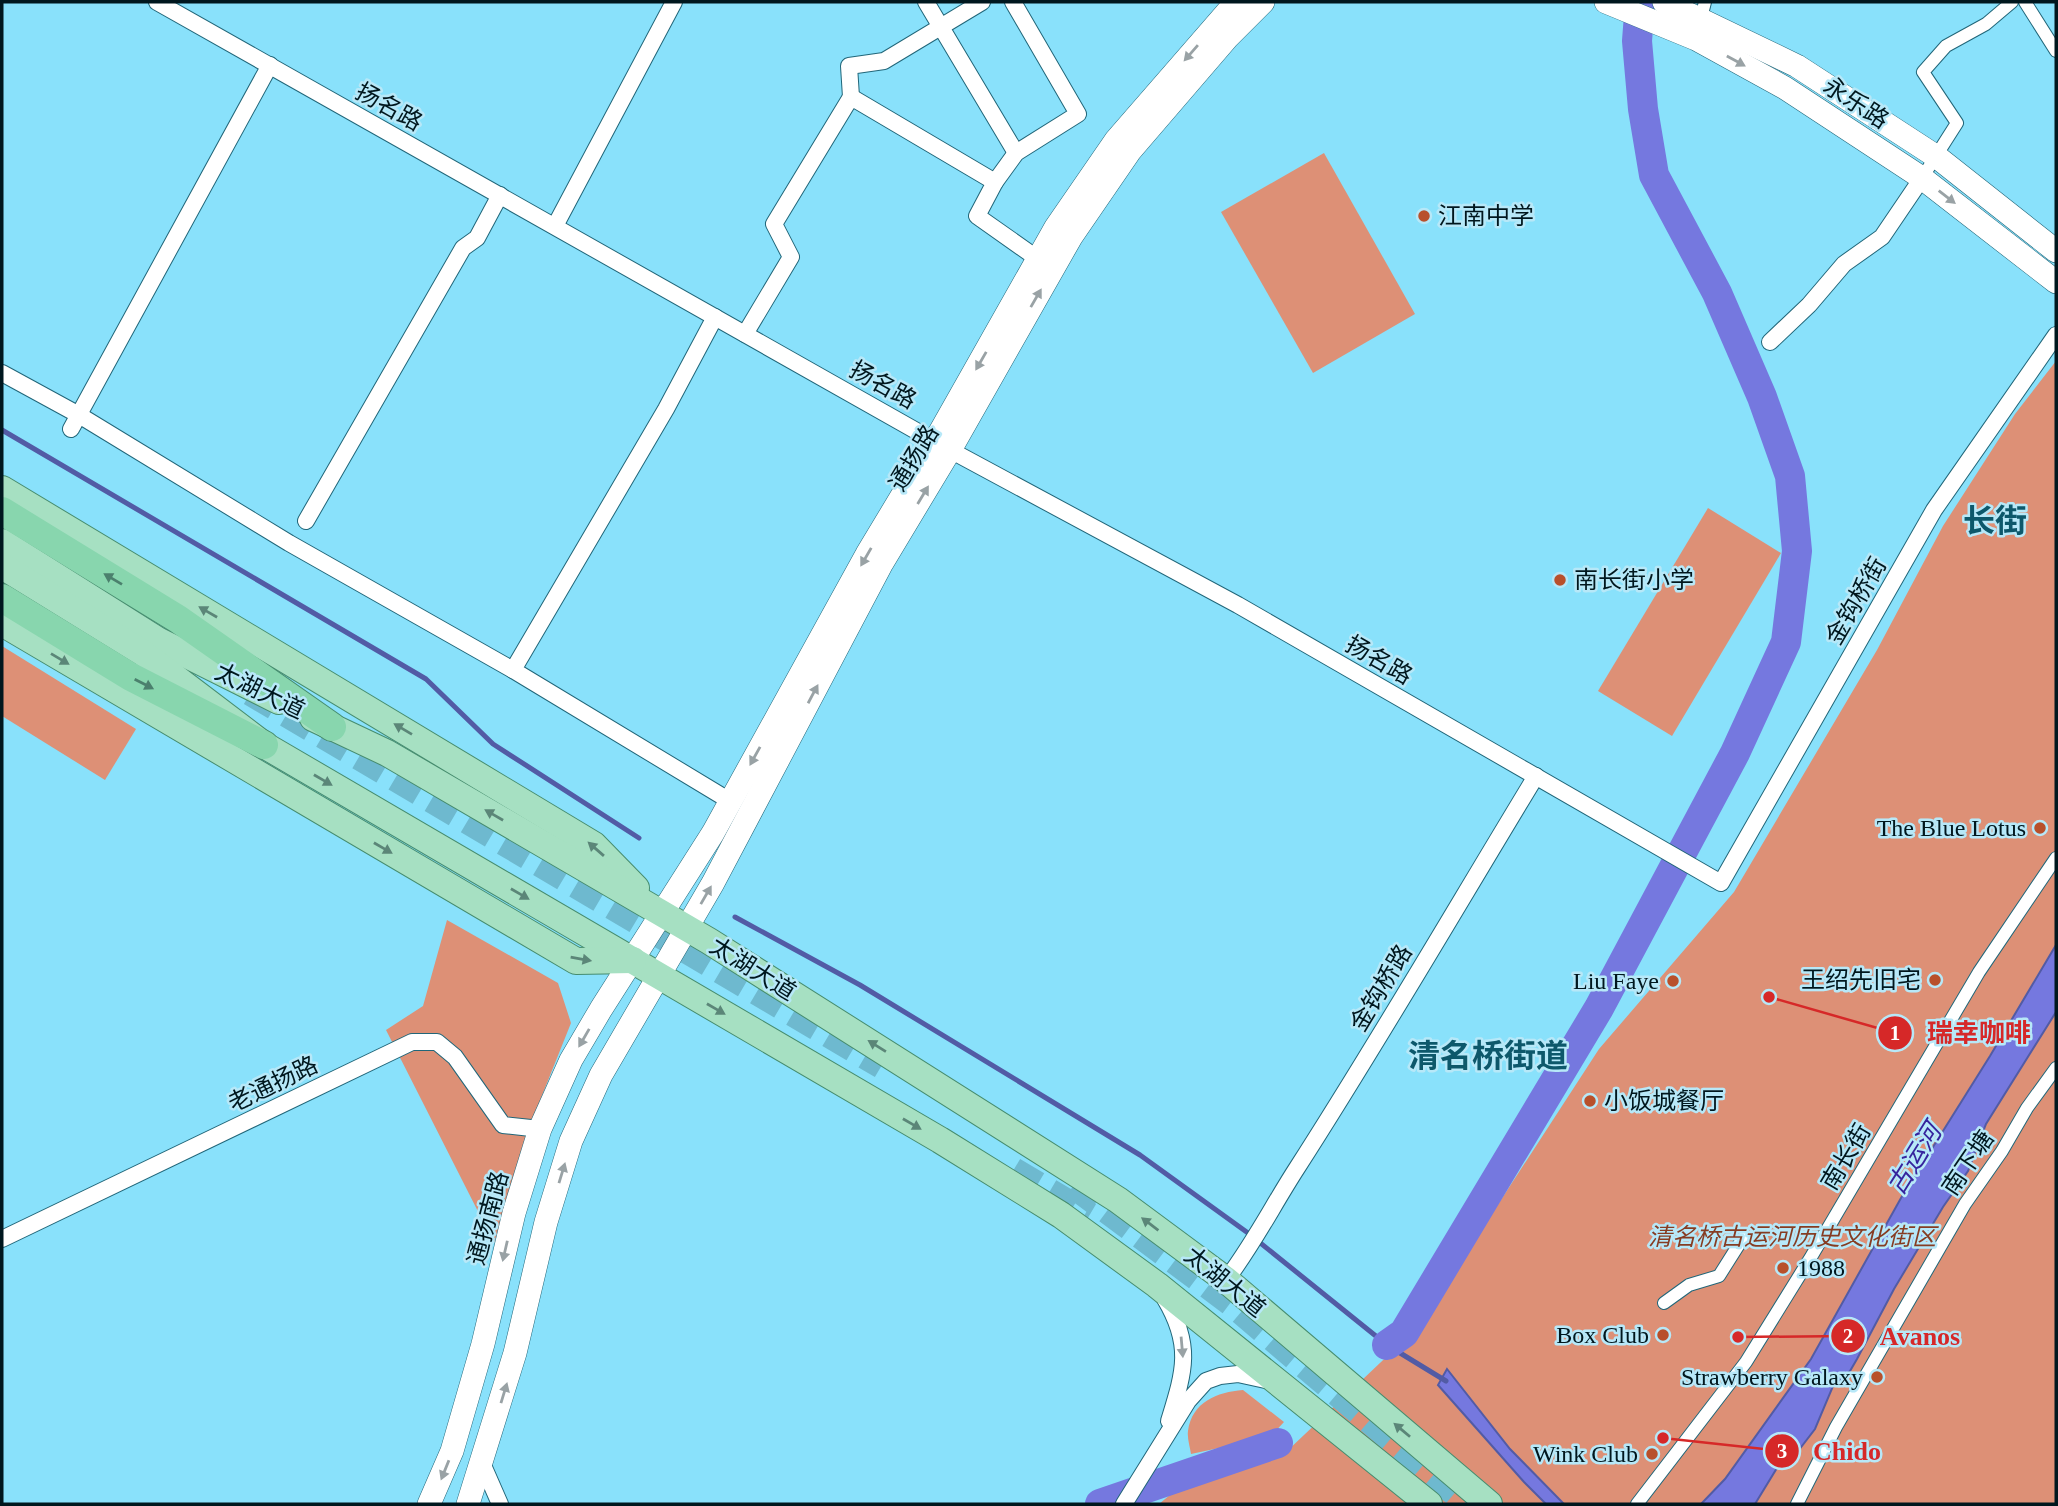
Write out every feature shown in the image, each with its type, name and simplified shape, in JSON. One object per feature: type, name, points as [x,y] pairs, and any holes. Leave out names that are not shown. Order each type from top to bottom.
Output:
[{"type":"highway","points":[[2,512],[178,619],[332,727]]},
{"type":"highway","points":[[2,598],[131,677],[264,745]]},
{"type":"main road","name":"通扬路","points":[[660,976],[882,563],[1056,228],[1116,141],[1236,2]]},
{"type":"main road","name":"通扬路","points":[[633,960],[730,801],[867,554],[943,445],[1071,237],[1130,151],[1228,37],[1263,2]]},
{"type":"main road","name":"永乐路","points":[[1606,2],[1696,39],[1785,88],[1923,178],[2056,282]]},
{"type":"main road","name":"永乐路","points":[[1671,5],[1703,10],[1797,66],[1937,157],[2056,251]]},
{"type":"main road","points":[[2,489],[594,845],[662,914]]},
{"type":"main road","name":"太湖大道","points":[[2,542],[159,641],[387,752],[687,928],[1107,1192],[1226,1280],[1489,1504]]},
{"type":"main road","name":"太湖大道","points":[[2,566],[143,653],[264,745],[928,1133],[1061,1215],[1157,1285],[1428,1503]]},
{"type":"main road","points":[[2,624],[576,961],[633,960]]},
{"type":"main road","points":[[257,641],[387,752]]},
{"type":"main road","name":"通扬南路","points":[[429,1504],[452,1451],[483,1344],[514,1213],[540,1129],[571,1060],[633,960]]},
{"type":"main road","points":[[468,1504],[516,1353],[546,1222],[572,1141],[601,1075],[660,976]]},
{"type":"street","name":"扬名路","points":[[157,2],[943,445],[1238,605],[1704,874]]},
{"type":"street","points":[[555,226],[674,2]]},
{"type":"street","points":[[926,2],[1016,153]]},
{"type":"street","points":[[746,334],[791,257],[774,224],[851,97],[849,66],[884,61],[982,2]]},
{"type":"street","points":[[1013,2],[1078,114],[1016,153],[995,182],[977,216],[1038,259]]},
{"type":"street","points":[[1770,342],[1809,305],[1844,264],[1882,237],[1957,123],[1923,72],[1946,46],[1986,24],[2012,2]]},
{"type":"street","points":[[2025,2],[2056,51]]},
{"type":"street","points":[[75,422],[270,65]]},
{"type":"street","points":[[851,97],[995,182]]},
{"type":"street","points":[[306,521],[463,248],[477,238],[500,195]]},
{"type":"street","points":[[513,670],[666,409],[715,317]]},
{"type":"street","name":"金钩桥街","points":[[1704,874],[1721,883],[1934,510],[2056,335]]},
{"type":"street","points":[[2,373],[75,422],[513,670],[730,801]]},
{"type":"street","name":"金钩桥路","points":[[1226,1280],[1247,1251],[1536,776]]},
{"type":"street","name":"南长街","points":[[1637,1504],[1746,1362],[1818,1246],[1979,972],[2056,858]]},
{"type":"street","name":"老通扬路","points":[[2,1239],[412,1042],[437,1042],[455,1057],[503,1125],[540,1129]]},
{"type":"street","name":"南下塘","points":[[1797,1504],[1836,1427],[1965,1204],[2003,1151],[2027,1108],[2056,1068]]},
{"type":"street","points":[[1664,1303],[1689,1285],[1719,1276],[1743,1238]]},
{"type":"street","points":[[1157,1285],[1177,1319],[1184,1345],[1183,1374],[1162,1445]]},
{"type":"street","points":[[1124,1504],[1188,1401],[1206,1381],[1238,1374],[1279,1383]]},
{"type":"street","points":[[482,1463],[500,1504]]},
{"type":"green space","points":[[1324,153],[1415,314],[1313,373],[1221,212]]},
{"type":"green space","name":"清名桥古运河历史文化街区","points":[[2056,361],[2056,1504],[1159,1504],[1176,1490],[1285,1453],[1419,1326],[1599,1049],[1734,892],[1877,650],[1943,526],[2015,414]]},
{"type":"green space","points":[[1708,508],[1781,553],[1672,736],[1598,691]]},
{"type":"green space","points":[[2,646],[136,729],[105,780],[2,716]]},
{"type":"green space","points":[[447,920],[558,983],[571,1023],[541,1098],[494,1243],[386,1030],[423,1006]]},
{"type":"green space","points":[[1243,1390],[1284,1422],[1270,1437],[1191,1454],[1188,1431],[1190,1421],[1200,1406],[1215,1396]]},
{"type":"shaded area","points":[[2056,945],[2056,1012],[1986,1124],[1968,1171],[1894,1289],[1850,1371],[1833,1386],[1815,1429],[1795,1455],[1780,1463],[1755,1504],[1701,1504],[1725,1479],[1811,1359],[1901,1198]]},
{"type":"shaded area","points":[[1447,1369],[1510,1449],[1564,1504],[1546,1504],[1438,1385]]},
{"type":"waterway","points":[[1387,1345],[1404,1333],[1599,1008],[1735,753],[1786,642],[1797,551],[1790,476],[1762,397],[1717,293],[1654,175],[1643,109],[1637,41],[1640,2]]},
{"type":"waterway","points":[[2,430],[426,679],[493,744],[639,838]]},
{"type":"waterway","points":[[735,917],[860,985],[1140,1155],[1248,1233],[1387,1345],[1446,1381]]},
{"type":"waterway","points":[[1100,1504],[1278,1443]]},
{"type":"tunnel","points":[[251,692],[882,1065]]},
{"type":"tunnel","points":[[1013,1171],[1089,1216]]},
{"type":"tunnel","points":[[1074,1185],[1231,1302],[1469,1504]]},
{"type":"place","name":"江南中学","points":[[1424,216]]},
{"type":"place","name":"南长街小学","points":[[1560,580]]},
{"type":"place","name":"The Blue Lotus","points":[[2040,828]]},
{"type":"place","name":"王绍先旧宅","points":[[1935,980]]},
{"type":"place","name":"Liu Faye","points":[[1673,981]]},
{"type":"place","name":"瑞幸咖啡","points":[[1769,997]]},
{"type":"place","name":"小饭城餐厅","points":[[1590,1101]]},
{"type":"place","name":"1988","points":[[1783,1268]]},
{"type":"place","name":"Box Club","points":[[1663,1335]]},
{"type":"place","name":"Avanos","points":[[1738,1337]]},
{"type":"place","name":"Strawberry Galaxy","points":[[1877,1377]]},
{"type":"place","name":"Chido","points":[[1663,1438]]},
{"type":"place","name":"Wink Club","points":[[1652,1454]]},
{"type":"district","name":"长街","points":[[1995,521]]},
{"type":"district","name":"清名桥街道","points":[[1488,1056]]},
{"type":"water label","name":"古运河","points":[[1914,1159]]}]
